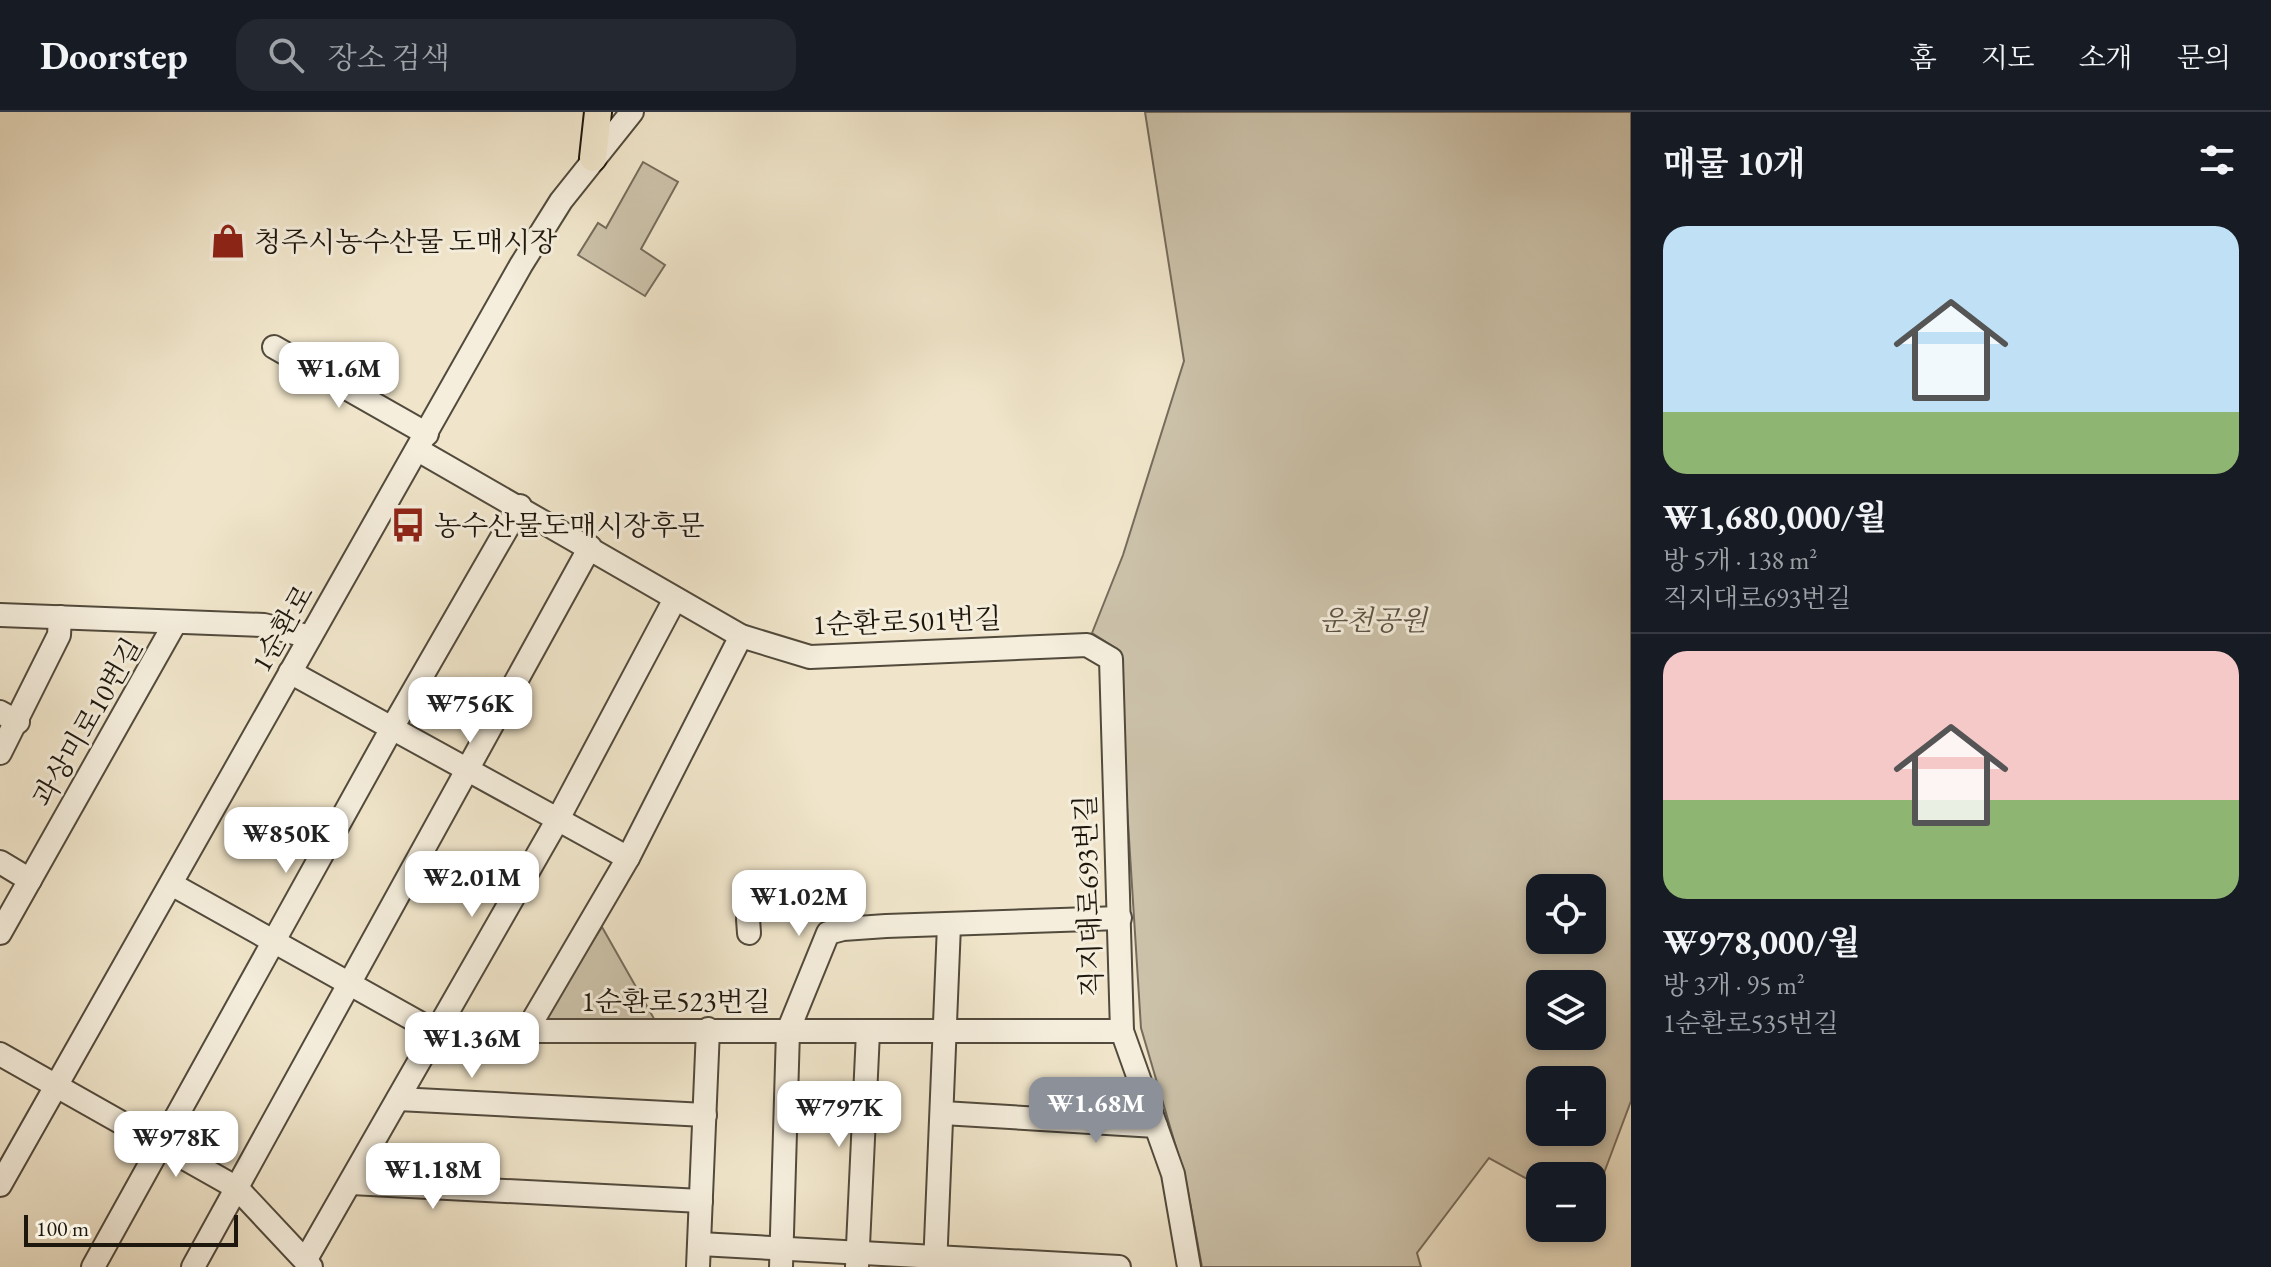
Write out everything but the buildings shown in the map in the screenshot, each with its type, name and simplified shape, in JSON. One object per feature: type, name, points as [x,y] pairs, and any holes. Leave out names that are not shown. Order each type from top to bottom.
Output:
[{"type":"main road","points":[[593,158],[598,112]]},
{"type":"street","name":"1순환로","points":[[0,1185],[173,885],[521,265],[593,158],[632,112]]},
{"type":"street","name":"1순환로501번길","points":[[274,347],[520,506],[741,636],[810,657],[1087,645],[1111,659]]},
{"type":"street","points":[[93,1267],[392,728],[520,506]]},
{"type":"street","points":[[196,1265],[590,547]]},
{"type":"street","points":[[0,1054],[237,1188],[311,1265],[351,1183],[434,1031],[558,819],[675,599]]},
{"type":"street","points":[[0,615],[264,625],[310,637]]},
{"type":"street","points":[[0,753],[9,717],[59,635],[60,617]]},
{"type":"street","name":"과상미로10번길","points":[[0,933],[175,623]]},
{"type":"street","points":[[526,1032],[628,858],[741,636]]},
{"type":"street","name":"직지대로693번길","points":[[1111,659],[1122,1031],[1173,1174],[1189,1267]]},
{"type":"street","points":[[290,672],[628,858]]},
{"type":"street","points":[[0,862],[30,880]]},
{"type":"street","name":"1순환로523번길","points":[[173,885],[434,1031],[1122,1031]]},
{"type":"street","points":[[781,1257],[788,1031],[828,933],[843,929],[1120,918]]},
{"type":"street","points":[[936,1261],[948,1032],[949,925]]},
{"type":"street","points":[[698,1267],[708,1029]]},
{"type":"street","points":[[857,1259],[868,1032]]},
{"type":"street","points":[[398,1099],[705,1115]]},
{"type":"street","points":[[943,1113],[1156,1126]]},
{"type":"street","points":[[351,1183],[701,1201]]},
{"type":"street","points":[[700,1244],[781,1257],[1119,1267]]},
{"type":"green space","name":"운천공원","points":[[1145,112],[1631,112],[1631,1101],[1606,1168],[1606,1162],[1526,1162],[1526,1178],[1489,1158],[1417,1253],[1421,1267],[1202,1267],[1186,1181],[1141,1028],[1117,649],[1092,633],[1123,555],[1184,361]]},
{"type":"green space","points":[[643,162],[678,182],[641,249],[665,265],[645,296],[578,255],[598,223],[606,228]]},
{"type":"green space","points":[[602,927],[657,1024],[548,1024],[545,1013]]},
{"type":"place","name":"청주시농수산물 도매시장","points":[[228,241]]},
{"type":"place","name":"농수산물도매시장후문","points":[[408,525]]}]
